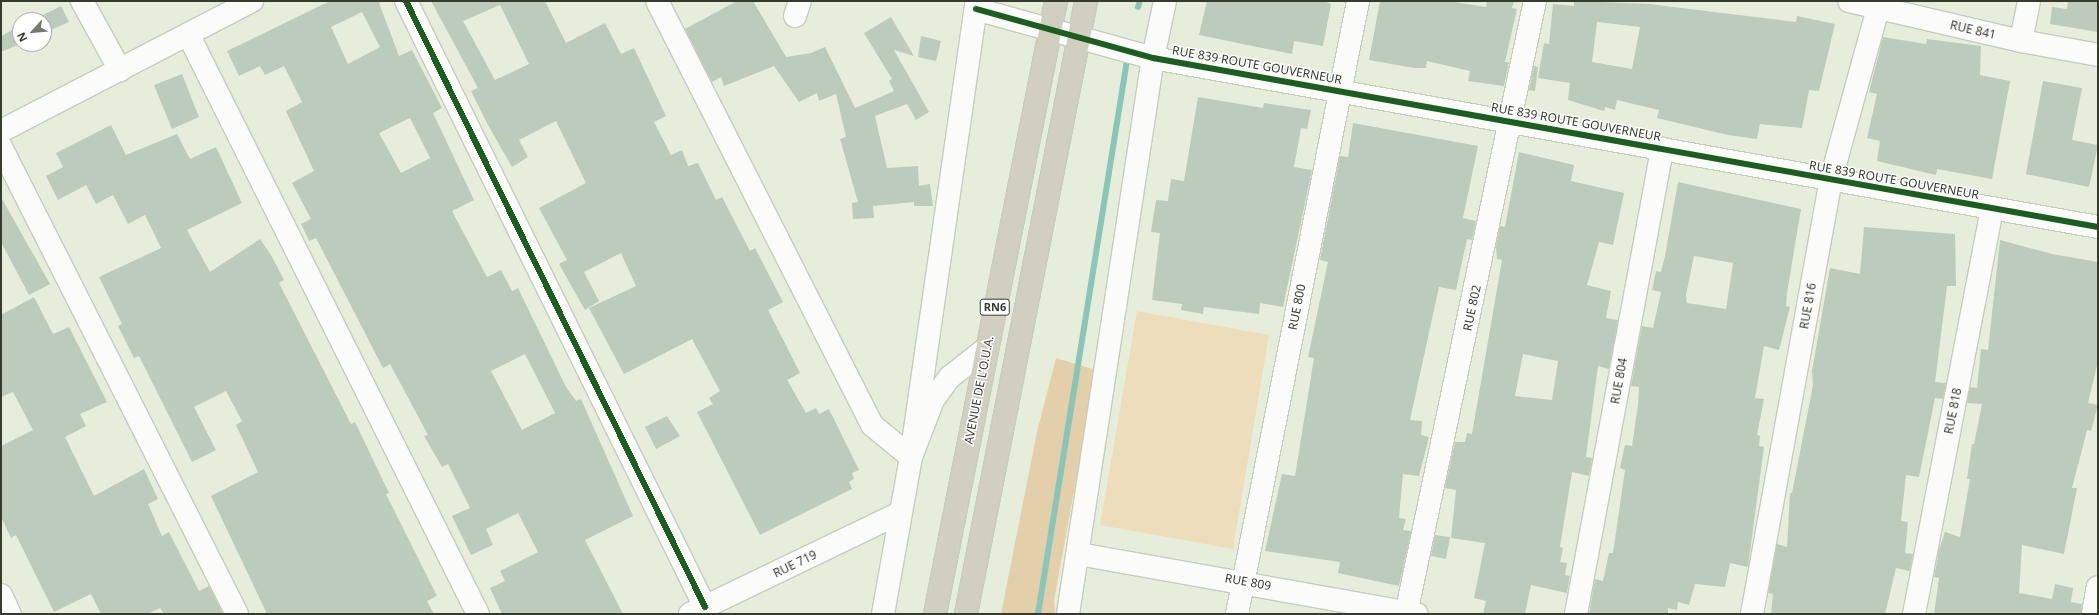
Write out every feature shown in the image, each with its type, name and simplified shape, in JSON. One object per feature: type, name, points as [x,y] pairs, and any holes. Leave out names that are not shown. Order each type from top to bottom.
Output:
[{"type":"highway","name":"AVENUE DE L'O.U.A.","points":[[935,614],[1056,1]]},
{"type":"highway","name":"RN6","points":[[966,614],[1086,1]]},
{"type":"street","points":[[82,1],[120,70]]},
{"type":"street","points":[[1,131],[252,1]]},
{"type":"street","points":[[406,1],[697,610]]},
{"type":"street","points":[[657,1],[872,425],[911,457]]},
{"type":"street","points":[[1068,614],[1079,554],[1153,58],[1165,1]]},
{"type":"street","name":"RUE 800","points":[[1237,614],[1242,581],[1358,1]]},
{"type":"street","name":"RUE 802","points":[[1410,613],[1512,121],[1535,1]]},
{"type":"street","name":"RUE 841","points":[[1849,1],[1879,4],[2021,41],[2098,55]]},
{"type":"street","points":[[2021,41],[2029,1]]},
{"type":"street","name":"RUE 816","points":[[1752,614],[1831,179],[1879,4]]},
{"type":"street","points":[[883,614],[911,457],[977,5]]},
{"type":"street","name":"RUE 839 ROUTE GOUVERNEUR","points":[[977,5],[1051,32],[1153,58],[2098,227]]},
{"type":"street","points":[[188,34],[478,614]]},
{"type":"street","points":[[1,147],[238,614]]},
{"type":"street","name":"RUE 804","points":[[1576,614],[1662,149]]},
{"type":"street","name":"RUE 818","points":[[1914,614],[1992,208]]},
{"type":"street","points":[[911,457],[933,400],[950,378],[987,348]]},
{"type":"street","name":"RUE 719","points":[[697,610],[900,513]]},
{"type":"street","name":"RUE 809","points":[[1079,554],[1242,581],[1410,613]]},
{"type":"street","points":[[2093,614],[2098,587]]},
{"type":"street","points":[[1,595],[10,614]]},
{"type":"shaded area","points":[[1137,311],[1269,335],[1233,549],[1100,525]]},
{"type":"shaded area","points":[[1056,358],[1096,370],[1054,601],[1055,614],[1001,614],[1037,432]]},
{"type":"building","points":[[330,1],[383,1],[379,3],[399,56],[412,50],[442,108],[433,113],[474,200],[452,211],[487,277],[501,270],[512,291],[518,288],[566,387],[576,401],[581,399],[633,516],[585,540],[623,614],[502,614],[490,588],[505,581],[500,571],[538,552],[518,513],[486,529],[493,545],[471,555],[452,516],[470,508],[448,464],[442,467],[424,436],[428,435],[390,364],[383,368],[316,238],[309,241],[301,224],[311,219],[292,183],[314,171],[286,111],[302,102],[284,66],[265,75],[260,66],[239,76],[227,51]],"holes":[[[362,12],[380,47],[348,64],[331,27]],[[410,118],[430,158],[401,173],[379,133]],[[525,354],[555,413],[522,430],[491,371]]]},
{"type":"building","points":[[431,1],[545,1],[566,43],[605,23],[621,54],[634,48],[666,116],[654,122],[671,155],[682,150],[688,166],[698,163],[716,200],[722,197],[750,251],[755,248],[783,302],[768,310],[800,373],[787,380],[806,413],[816,408],[819,414],[829,409],[859,470],[852,473],[854,479],[849,482],[852,489],[760,535],[697,412],[713,404],[709,398],[720,391],[692,339],[624,374],[589,308],[636,286],[621,253],[584,272],[599,301],[585,310],[559,264],[567,260],[539,208],[586,183],[556,121],[519,140],[528,157],[512,167],[471,91],[478,88]],"holes":[[[500,5],[529,64],[495,80],[463,21]]]},
{"type":"building","points":[[737,1],[753,1],[786,57],[811,53],[825,47],[855,108],[894,91],[889,81],[892,79],[864,33],[891,17],[914,56],[894,50],[929,112],[916,120],[907,104],[875,116],[887,168],[918,166],[919,186],[930,184],[933,206],[914,206],[914,202],[873,206],[874,218],[853,219],[852,203],[858,202],[840,139],[846,137],[836,94],[819,101],[817,93],[799,102],[774,66],[724,86],[721,77],[712,82],[685,29]]},
{"type":"building","points":[[1207,1],[1324,1],[1331,4],[1323,46],[1294,41],[1292,54],[1199,35]]},
{"type":"building","points":[[1380,1],[1448,1],[1486,7],[1487,1],[1514,1],[1512,8],[1517,9],[1505,62],[1509,62],[1504,86],[1468,81],[1470,71],[1427,61],[1426,68],[1414,68],[1369,60]]},
{"type":"building","points":[[1574,1],[1649,4],[1796,22],[1797,16],[1835,24],[1819,91],[1809,90],[1802,128],[1760,124],[1757,139],[1728,135],[1657,118],[1659,110],[1617,100],[1615,110],[1605,107],[1604,111],[1568,100],[1570,83],[1538,78],[1544,43],[1549,44],[1553,4],[1574,6]],"holes":[[[1597,22],[1640,27],[1632,69],[1592,62]]]},
{"type":"building","points":[[2068,1],[2098,1],[2098,32],[2050,24],[2052,7],[2067,9]]},
{"type":"building","points":[[61,6],[69,22],[52,29],[52,12],[49,12]]},
{"type":"building","points":[[12,30],[12,47],[1,52],[1,36]]},
{"type":"building","points":[[921,36],[941,41],[936,61],[918,57]]},
{"type":"building","points":[[1883,37],[1926,44],[1927,39],[1981,46],[1980,75],[2010,81],[1992,179],[1937,169],[1936,175],[1877,161],[1880,141],[1867,138],[1877,94],[1869,92]]},
{"type":"building","points":[[1534,66],[1538,67],[1535,91],[1529,90]]},
{"type":"building","points":[[182,74],[199,117],[172,129],[154,85]]},
{"type":"building","points":[[2043,81],[2082,88],[2072,140],[2098,145],[2089,187],[2026,174]]},
{"type":"building","points":[[1198,97],[1263,108],[1264,103],[1311,110],[1307,129],[1301,128],[1294,167],[1312,170],[1283,307],[1260,303],[1259,314],[1204,307],[1203,314],[1181,310],[1182,304],[1152,300],[1160,233],[1151,232],[1156,200],[1168,201],[1171,179],[1184,181]]},
{"type":"building","points":[[1353,123],[1478,146],[1463,218],[1476,221],[1472,240],[1467,239],[1456,290],[1439,287],[1410,420],[1422,421],[1421,435],[1429,437],[1419,476],[1403,474],[1399,518],[1406,519],[1403,530],[1411,531],[1399,586],[1338,573],[1340,562],[1265,551],[1282,474],[1295,476],[1314,358],[1308,357],[1328,262],[1320,260],[1340,156],[1348,157]]},
{"type":"building","points":[[111,125],[126,155],[177,134],[190,159],[216,147],[242,203],[187,230],[210,272],[260,239],[271,255],[284,280],[279,283],[351,424],[355,422],[389,493],[386,494],[437,596],[427,601],[434,614],[267,614],[211,496],[258,472],[236,425],[242,421],[226,391],[194,407],[216,450],[192,462],[139,356],[134,358],[118,326],[122,324],[99,277],[161,248],[145,215],[128,224],[113,195],[96,204],[86,185],[58,200],[46,176],[63,167],[56,153]]},
{"type":"building","points":[[1519,152],[1574,165],[1571,181],[1624,193],[1613,245],[1599,242],[1587,285],[1611,291],[1606,318],[1618,320],[1609,369],[1598,366],[1586,457],[1592,458],[1589,476],[1572,472],[1560,547],[1563,548],[1560,562],[1567,563],[1565,575],[1570,576],[1567,593],[1531,585],[1525,614],[1483,614],[1486,601],[1474,598],[1485,543],[1451,538],[1456,490],[1445,488],[1455,442],[1465,442],[1467,433],[1472,434],[1502,260],[1497,259],[1496,246],[1500,226],[1505,227]],"holes":[[[1523,354],[1558,361],[1552,400],[1515,396]]]},
{"type":"building","points":[[1678,182],[1801,209],[1787,293],[1786,306],[1790,307],[1779,350],[1764,346],[1755,398],[1764,399],[1757,435],[1760,436],[1759,446],[1764,447],[1748,567],[1730,563],[1725,587],[1695,584],[1689,605],[1678,602],[1677,610],[1668,608],[1668,614],[1589,614],[1595,579],[1603,581],[1609,553],[1613,553],[1625,470],[1620,468],[1625,445],[1632,446],[1638,405],[1639,387],[1631,386],[1642,326],[1653,328],[1661,292],[1652,290],[1656,271],[1661,272]],"holes":[[[1694,256],[1733,263],[1726,309],[1687,303],[1686,295]]]},
{"type":"building","points":[[1,197],[50,284],[29,295],[1,242]]},
{"type":"building","points":[[1864,227],[1955,234],[1956,286],[1947,286],[1935,382],[1946,383],[1943,399],[1935,398],[1919,477],[1906,475],[1901,521],[1908,522],[1905,553],[1913,554],[1910,571],[1896,568],[1885,614],[1771,614],[1773,594],[1768,593],[1777,544],[1787,547],[1790,493],[1792,493],[1813,385],[1812,371],[1830,268],[1860,274]]},
{"type":"building","points":[[2000,240],[2052,254],[2098,262],[2098,361],[2088,403],[2098,405],[2091,431],[2087,430],[2072,488],[2077,488],[2064,554],[2022,545],[2019,593],[2052,599],[2055,584],[2073,588],[2071,602],[2082,604],[2081,614],[1934,614],[1939,578],[1934,577],[1939,550],[1945,532],[1960,537],[1970,479],[1967,479],[1972,444],[1974,444],[1982,404],[1967,403],[1970,387],[1977,388],[1981,349],[1988,350]]},
{"type":"building","points":[[34,297],[53,334],[69,327],[107,402],[80,414],[86,426],[65,437],[94,496],[144,469],[158,499],[148,504],[162,536],[169,532],[199,591],[209,586],[223,614],[164,614],[160,608],[148,614],[101,614],[91,594],[54,612],[16,535],[11,538],[1,517],[1,446],[33,430],[13,392],[1,397],[1,315]]},
{"type":"building","points":[[667,416],[680,436],[656,449],[645,427]]},
{"type":"building","points":[[1435,535],[1450,537],[1446,559],[1431,556]]},
{"type":"waterway","points":[[1138,7],[1140,1]]},
{"type":"waterway","points":[[1038,614],[1127,60]]},
{"type":"cycle path","points":[[406,1],[705,607]]},
{"type":"cycle path","points":[[976,9],[1153,58],[2098,227]]}]
